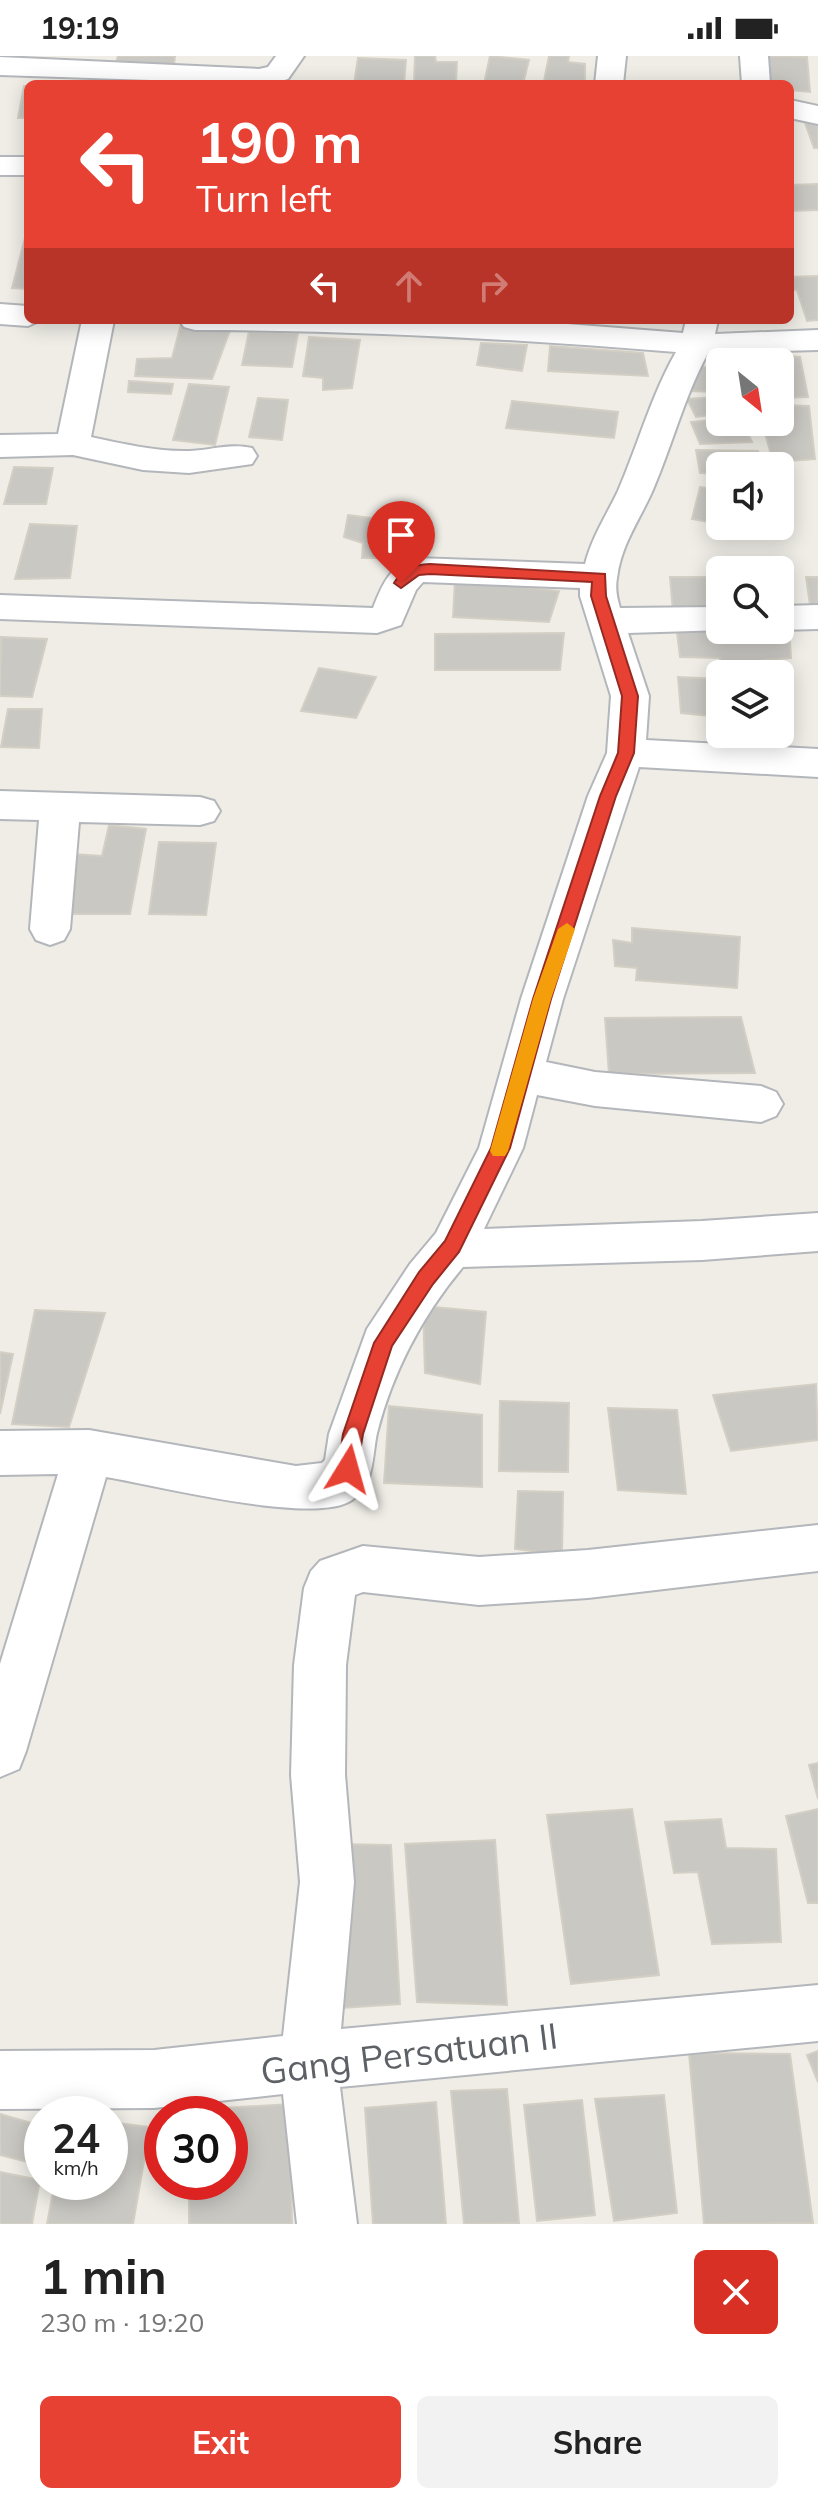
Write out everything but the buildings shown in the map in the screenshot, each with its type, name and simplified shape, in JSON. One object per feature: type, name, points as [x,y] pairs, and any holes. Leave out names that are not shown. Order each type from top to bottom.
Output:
[{"type":"street","points":[[0,66],[260,78],[278,73],[290,56]]},
{"type":"street","points":[[609,80],[612,56]]},
{"type":"street","points":[[754,56],[756,80]]},
{"type":"street","points":[[794,110],[818,115]]},
{"type":"street","points":[[0,166],[24,166]]},
{"type":"street","points":[[0,314],[24,316]]},
{"type":"street","points":[[73,444],[97,324]]},
{"type":"street","points":[[375,324],[521,330],[700,332],[818,340]]},
{"type":"street","points":[[0,1453],[89,1452],[296,1488],[335,1484],[348,1469],[353,1434],[384,1343],[426,1278],[452,1247],[501,1148],[542,999],[608,796],[626,753],[630,696],[598,596],[599,577],[610,537],[634,493],[679,376],[700,332]]},
{"type":"street","points":[[0,446],[73,444],[143,459],[189,462],[240,456]]},
{"type":"street","points":[[0,607],[377,621],[388,616],[401,583],[406,575],[416,570],[599,577]]},
{"type":"street","points":[[794,618],[818,617]]},
{"type":"street","points":[[608,621],[706,619]]},
{"type":"street","points":[[626,753],[818,763]]},
{"type":"street","points":[[0,805],[200,811]]},
{"type":"street","points":[[50,929],[60,807]]},
{"type":"street","points":[[523,1075],[595,1089],[761,1104]]},
{"type":"street","points":[[452,1247],[500,1250],[583,1244],[707,1243],[818,1232]]},
{"type":"street","points":[[0,1751],[89,1452]]},
{"type":"street","points":[[327,2224],[308,2061],[318,1997],[327,1882],[318,1775],[320,1665],[329,1588],[338,1578],[363,1569],[479,1581],[588,1574],[818,1548]]},
{"type":"street","name":"Gang Persatuan II","points":[[0,2080],[55,2081],[242,2073],[308,2061],[818,2013]]},
{"type":"slow traffic","points":[[499,1151],[523,1075],[542,999],[567,929]]},
{"type":"route","points":[[348,1469],[353,1434],[384,1343],[426,1278],[452,1247],[501,1148],[542,999],[608,796],[619,776],[626,753],[630,696],[598,596],[599,577],[430,569],[416,570],[406,575],[401,583]]}]
